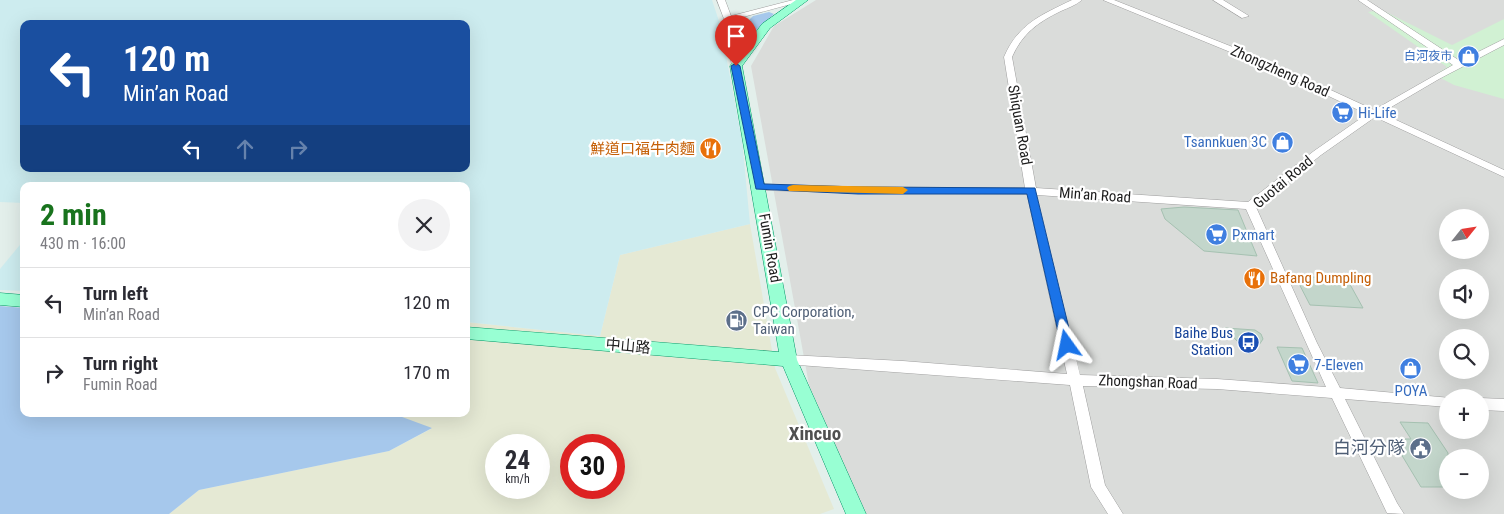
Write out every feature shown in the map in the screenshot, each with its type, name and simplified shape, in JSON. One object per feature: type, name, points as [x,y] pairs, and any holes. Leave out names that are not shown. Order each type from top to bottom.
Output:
[{"type":"main road","points":[[736,66],[766,26],[802,0]]},
{"type":"main road","name":"Fumin Road","points":[[736,66],[760,187],[789,360],[856,514]]},
{"type":"main road","points":[[0,299],[20,301]]},
{"type":"main road","name":"中山路","points":[[470,333],[789,360]]},
{"type":"street","points":[[721,0],[728,19],[736,66]]},
{"type":"street","points":[[728,19],[802,0]]},
{"type":"street","name":"Shiquan Road","points":[[1078,0],[1027,27],[1016,39],[1008,57],[1031,191],[1056,292],[1098,487],[1116,514]]},
{"type":"street","name":"Zhongzheng Road","points":[[1108,0],[1265,63],[1504,174]]},
{"type":"street","points":[[1217,0],[1245,16]]},
{"type":"street","points":[[1362,0],[1458,64]]},
{"type":"street","name":"Guotai Road","points":[[1397,514],[1392,508],[1336,394],[1250,206],[1327,146],[1374,114],[1458,64],[1504,42]]},
{"type":"street","name":"Min’an Road","points":[[760,187],[858,190],[1031,191],[1250,206]]},
{"type":"street","name":"Zhongshan Road","points":[[789,360],[903,366],[1074,380],[1217,384],[1439,401]]},
{"type":"street","points":[[1489,404],[1504,405]]},
{"type":"shaded area","points":[[0,0],[712,0],[720,24],[742,140],[750,224],[620,255],[600,336],[470,322],[470,182],[20,182],[20,203],[0,202]]},
{"type":"shaded area","points":[[816,0],[1504,0],[1504,514],[865,514],[809,385],[751,66],[774,26]]},
{"type":"shaded area","name":"白河夜市","points":[[1382,10],[1452,45],[1504,19],[1504,99],[1454,85],[1435,75],[1447,67],[1368,12]]},
{"type":"shaded area","points":[[769,12],[774,14],[750,36],[743,34],[742,27],[753,16]]},
{"type":"shaded area","points":[[750,224],[775,368],[834,509],[820,514],[169,514],[199,490],[389,451],[431,429],[401,417],[470,417],[470,322],[600,336],[620,255]]},
{"type":"shaded area","points":[[20,245],[20,291],[0,290],[0,269]]},
{"type":"shaded area","points":[[0,306],[20,308],[20,417],[402,417],[432,428],[389,451],[199,490],[169,514],[0,514]]},
{"type":"building","name":"Pxmart","points":[[1184,207],[1238,210],[1257,256],[1204,251],[1165,219],[1161,209]]},
{"type":"building","points":[[1295,276],[1347,279],[1363,308],[1310,305]]},
{"type":"building","name":"Baihe Bus Station","points":[[1225,328],[1255,330],[1261,334],[1263,339],[1249,354]]},
{"type":"building","name":"7-Eleven","points":[[1277,347],[1302,348],[1318,383],[1292,381]]},
{"type":"building","name":"白河分隊","points":[[1400,422],[1428,423],[1445,449],[1439,449],[1439,487],[1421,487],[1392,439],[1411,439]]},
{"type":"slow traffic","points":[[793,188],[903,190]]},
{"type":"place","name":"白河夜市","points":[[1468,56]]},
{"type":"place","name":"Hi-Life","points":[[1342,113]]},
{"type":"place","name":"Tsannkuen 3C","points":[[1283,142]]},
{"type":"place","name":"鮮道口福牛肉麵","points":[[711,149]]},
{"type":"place","name":"Pxmart","points":[[1216,235]]},
{"type":"place","name":"Bafang Dumpling","points":[[1254,278]]},
{"type":"place","name":"CPC Corporation, Taiwan","points":[[737,321]]},
{"type":"place","name":"Baihe Bus Station","points":[[1249,342]]},
{"type":"place","name":"7-Eleven","points":[[1298,365]]},
{"type":"place","name":"POYA","points":[[1411,368]]},
{"type":"place","name":"白河分隊","points":[[1421,448]]},
{"type":"district","name":"Xincuo","points":[[815,433]]},
{"type":"route","points":[[736,66],[760,187],[858,190],[1031,191],[1067,345]]}]
